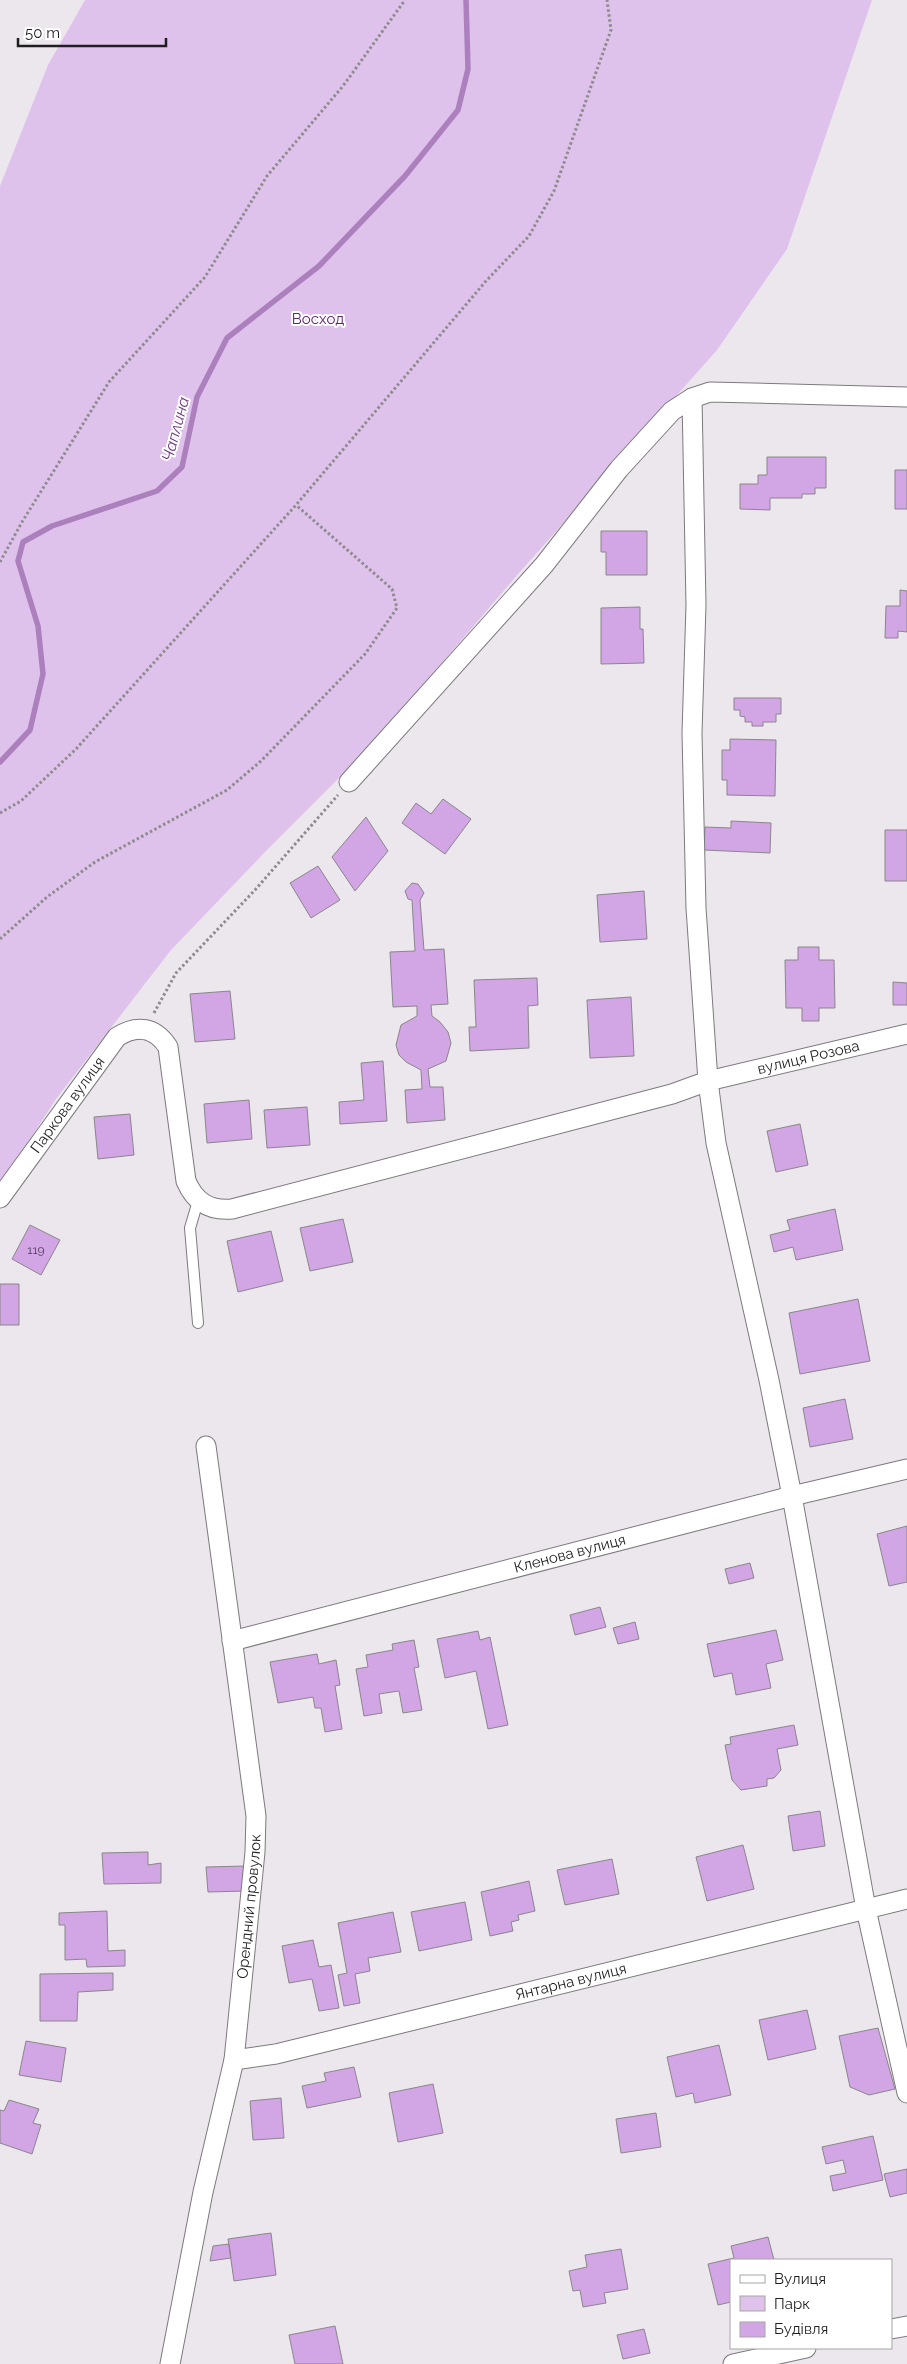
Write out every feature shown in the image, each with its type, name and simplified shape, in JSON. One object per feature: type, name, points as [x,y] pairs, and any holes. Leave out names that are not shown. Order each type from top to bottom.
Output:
[{"type":"street","points":[[349,782],[544,565],[620,469],[672,410],[692,398],[710,392],[907,396]]},
{"type":"street","points":[[692,398],[696,605],[692,733],[696,908],[708,1081],[716,1143],[769,1380],[792,1496],[866,1909],[907,2092]]},
{"type":"street","name":"Паркова вулиця","points":[[0,1198],[117,1037],[135,1028],[145,1029]]},
{"type":"street","points":[[145,1029],[155,1032],[168,1047],[186,1181],[190,1192],[198,1201]]},
{"type":"street","name":"вулиця Розова","points":[[198,1201],[214,1209],[232,1209],[672,1094],[708,1081],[907,1034]]},
{"type":"street","name":"Орендний провулок","points":[[170,2364],[203,2192],[234,2060],[255,1852],[256,1816],[206,1446]]},
{"type":"street","name":"Кленова вулиця","points":[[232,1641],[792,1496],[907,1469]]},
{"type":"street","name":"Янтарна вулиця","points":[[234,2060],[276,2054],[907,1900]]},
{"type":"street","points":[[892,2329],[907,2326]]},
{"type":"street","points":[[733,2364],[801,2349]]},
{"type":"lane","points":[[198,1201],[190,1228],[198,1323]]},
{"type":"path","points":[[0,562],[22,522],[109,382],[205,277],[267,176],[343,86],[405,0]]},
{"type":"path","points":[[0,813],[21,801],[76,750],[296,504],[486,281],[529,236],[554,191],[611,30],[607,0]]},
{"type":"path","points":[[0,939],[47,896],[95,862],[227,790],[261,761],[365,654],[392,616],[397,608],[392,589],[296,504]]},
{"type":"path","points":[[145,1029],[176,973],[255,890],[349,782]]},
{"type":"green space","name":"Восход","points":[[85,0],[872,0],[787,249],[717,350],[519,573],[369,748],[171,950],[56,1099],[0,1185],[0,186],[48,65]]},
{"type":"building","points":[[767,457],[826,457],[826,488],[815,488],[815,494],[802,494],[802,498],[770,498],[770,510],[740,509],[740,484],[758,484],[758,475],[767,475]]},
{"type":"building","points":[[895,470],[907,470],[907,509],[895,509]]},
{"type":"building","points":[[601,531],[647,531],[647,575],[606,575],[606,552],[601,552]]},
{"type":"building","points":[[900,590],[907,591],[907,632],[898,631],[898,638],[885,638],[886,606],[900,606]]},
{"type":"building","points":[[640,607],[640,629],[643,629],[644,663],[601,664],[601,608]]},
{"type":"building","points":[[734,698],[781,698],[781,714],[776,714],[776,722],[763,722],[763,726],[752,726],[752,722],[745,722],[745,717],[740,716],[740,710],[734,710]]},
{"type":"building","points":[[730,739],[776,740],[775,796],[727,795],[727,780],[722,780],[722,750],[730,750]]},
{"type":"building","points":[[443,799],[471,819],[445,854],[402,823],[416,803],[431,814]]},
{"type":"building","points":[[366,817],[388,851],[355,891],[332,857]]},
{"type":"building","points":[[731,821],[771,823],[770,853],[704,850],[705,827],[731,828]]},
{"type":"building","points":[[885,830],[907,830],[907,881],[885,881]]},
{"type":"building","points":[[318,866],[340,900],[311,918],[290,883]]},
{"type":"building","points":[[412,883],[418,884],[424,893],[420,900],[424,950],[444,949],[448,1004],[431,1005],[432,1016],[448,1032],[451,1043],[446,1061],[428,1069],[430,1087],[443,1087],[445,1120],[407,1123],[405,1090],[422,1089],[421,1070],[406,1062],[399,1055],[396,1045],[401,1025],[417,1016],[417,1006],[393,1007],[390,952],[415,951],[412,900],[408,899],[405,891]]},
{"type":"building","points":[[644,891],[647,939],[600,942],[597,895]]},
{"type":"building","points":[[798,947],[819,947],[819,960],[834,960],[835,1008],[819,1008],[819,1021],[802,1021],[802,1008],[786,1008],[785,960],[798,960]]},
{"type":"building","points":[[537,978],[538,1005],[528,1006],[529,1048],[470,1051],[469,1027],[476,1027],[474,980]]},
{"type":"building","points":[[893,982],[907,983],[907,1005],[893,1005]]},
{"type":"building","points":[[230,991],[235,1039],[195,1042],[190,994]]},
{"type":"building","points":[[631,997],[634,1056],[590,1058],[587,1000]]},
{"type":"building","points":[[383,1061],[387,1121],[340,1124],[339,1102],[364,1100],[361,1063]]},
{"type":"building","points":[[249,1100],[252,1139],[207,1143],[204,1104]]},
{"type":"building","points":[[307,1107],[310,1145],[267,1148],[264,1110]]},
{"type":"building","points":[[130,1114],[134,1155],[98,1159],[94,1117]]},
{"type":"building","points":[[800,1124],[808,1165],[776,1172],[767,1131]]},
{"type":"building","points":[[835,1209],[843,1250],[796,1260],[793,1247],[774,1252],[770,1235],[790,1230],[787,1220]]},
{"type":"building","points":[[343,1219],[353,1262],[310,1271],[300,1228]]},
{"type":"building","points":[[30,1225],[60,1240],[41,1275],[12,1259]]},
{"type":"building","points":[[271,1231],[283,1281],[238,1292],[227,1241]]},
{"type":"building","points":[[0,1284],[19,1284],[19,1325],[0,1325]]},
{"type":"building","points":[[858,1299],[870,1361],[800,1374],[789,1313]]},
{"type":"building","points":[[845,1399],[853,1439],[810,1447],[803,1408]]},
{"type":"building","points":[[907,1526],[907,1582],[889,1586],[877,1534]]},
{"type":"building","points":[[750,1563],[754,1578],[729,1584],[725,1569]]},
{"type":"building","points":[[600,1607],[606,1627],[575,1635],[570,1615]]},
{"type":"building","points":[[635,1622],[639,1639],[618,1644],[613,1628]]},
{"type":"building","points":[[776,1630],[783,1660],[766,1664],[771,1688],[736,1695],[732,1673],[714,1677],[707,1644]]},
{"type":"building","points":[[478,1631],[480,1640],[490,1637],[508,1725],[488,1729],[476,1671],[445,1678],[437,1639]]},
{"type":"building","points":[[414,1640],[419,1667],[414,1668],[422,1710],[403,1713],[399,1691],[379,1694],[382,1713],[364,1716],[356,1669],[368,1667],[366,1655],[393,1650],[392,1644]]},
{"type":"building","points":[[317,1654],[319,1664],[336,1660],[340,1685],[335,1686],[342,1729],[325,1732],[321,1708],[315,1708],[313,1697],[278,1703],[270,1662]]},
{"type":"building","points":[[794,1725],[798,1745],[777,1749],[781,1770],[774,1778],[767,1779],[767,1786],[741,1790],[732,1780],[725,1745],[731,1744],[730,1737]]},
{"type":"building","points":[[820,1811],[825,1846],[793,1851],[788,1816]]},
{"type":"building","points":[[743,1845],[754,1889],[707,1901],[696,1857]]},
{"type":"building","points":[[148,1852],[148,1865],[161,1863],[161,1883],[104,1884],[102,1853]]},
{"type":"building","points":[[612,1859],[619,1894],[565,1905],[557,1870]]},
{"type":"building","points":[[246,1866],[247,1891],[208,1892],[206,1867]]},
{"type":"building","points":[[529,1881],[535,1911],[518,1915],[519,1920],[511,1922],[513,1931],[490,1936],[481,1892]]},
{"type":"building","points":[[465,1902],[472,1940],[419,1951],[411,1912]]},
{"type":"building","points":[[107,1911],[108,1951],[125,1950],[125,1966],[87,1967],[86,1959],[65,1960],[65,1925],[59,1925],[59,1913]]},
{"type":"building","points":[[393,1912],[401,1952],[368,1958],[370,1971],[355,1974],[360,2003],[344,2006],[338,1975],[347,1973],[338,1923]]},
{"type":"building","points":[[313,1940],[319,1967],[331,1965],[339,2008],[319,2011],[312,1979],[289,1983],[282,1946]]},
{"type":"building","points":[[113,1973],[113,1990],[78,1992],[77,2021],[40,2021],[40,1974]]},
{"type":"building","points":[[807,2010],[816,2049],[768,2060],[759,2020]]},
{"type":"building","points":[[878,2028],[895,2089],[869,2095],[850,2087],[839,2036]]},
{"type":"building","points":[[26,2041],[66,2048],[61,2082],[19,2075]]},
{"type":"building","points":[[719,2045],[731,2095],[695,2103],[693,2093],[676,2097],[667,2057]]},
{"type":"building","points":[[354,2067],[361,2097],[307,2108],[302,2086],[326,2081],[324,2073]]},
{"type":"building","points":[[433,2084],[443,2133],[398,2142],[389,2093]]},
{"type":"building","points":[[281,2098],[284,2138],[253,2140],[250,2101]]},
{"type":"building","points":[[9,2100],[39,2109],[33,2123],[41,2125],[32,2154],[0,2143],[0,2110],[4,2111]]},
{"type":"building","points":[[656,2113],[661,2147],[621,2153],[616,2119]]},
{"type":"building","points":[[873,2136],[883,2180],[833,2191],[830,2176],[846,2173],[843,2160],[826,2164],[822,2147]]},
{"type":"building","points":[[907,2169],[907,2193],[890,2197],[884,2174]]},
{"type":"building","points":[[271,2233],[276,2275],[234,2281],[228,2239]]},
{"type":"building","points":[[768,2237],[774,2259],[730,2259],[730,2302],[718,2305],[708,2264],[734,2258],[731,2246]]},
{"type":"building","points":[[229,2244],[231,2258],[210,2261],[213,2246]]},
{"type":"building","points":[[621,2249],[628,2289],[604,2293],[606,2303],[583,2307],[580,2290],[573,2291],[569,2271],[587,2267],[585,2255]]},
{"type":"building","points":[[335,2326],[343,2364],[295,2364],[289,2335]]},
{"type":"building","points":[[644,2329],[650,2353],[623,2359],[617,2335]]},
{"type":"waterway","name":"Чаплина","points":[[0,762],[30,730],[43,674],[38,626],[18,561],[23,542],[52,526],[157,491],[182,467],[197,397],[227,338],[319,266],[405,176],[458,110],[468,69],[466,0]]}]
